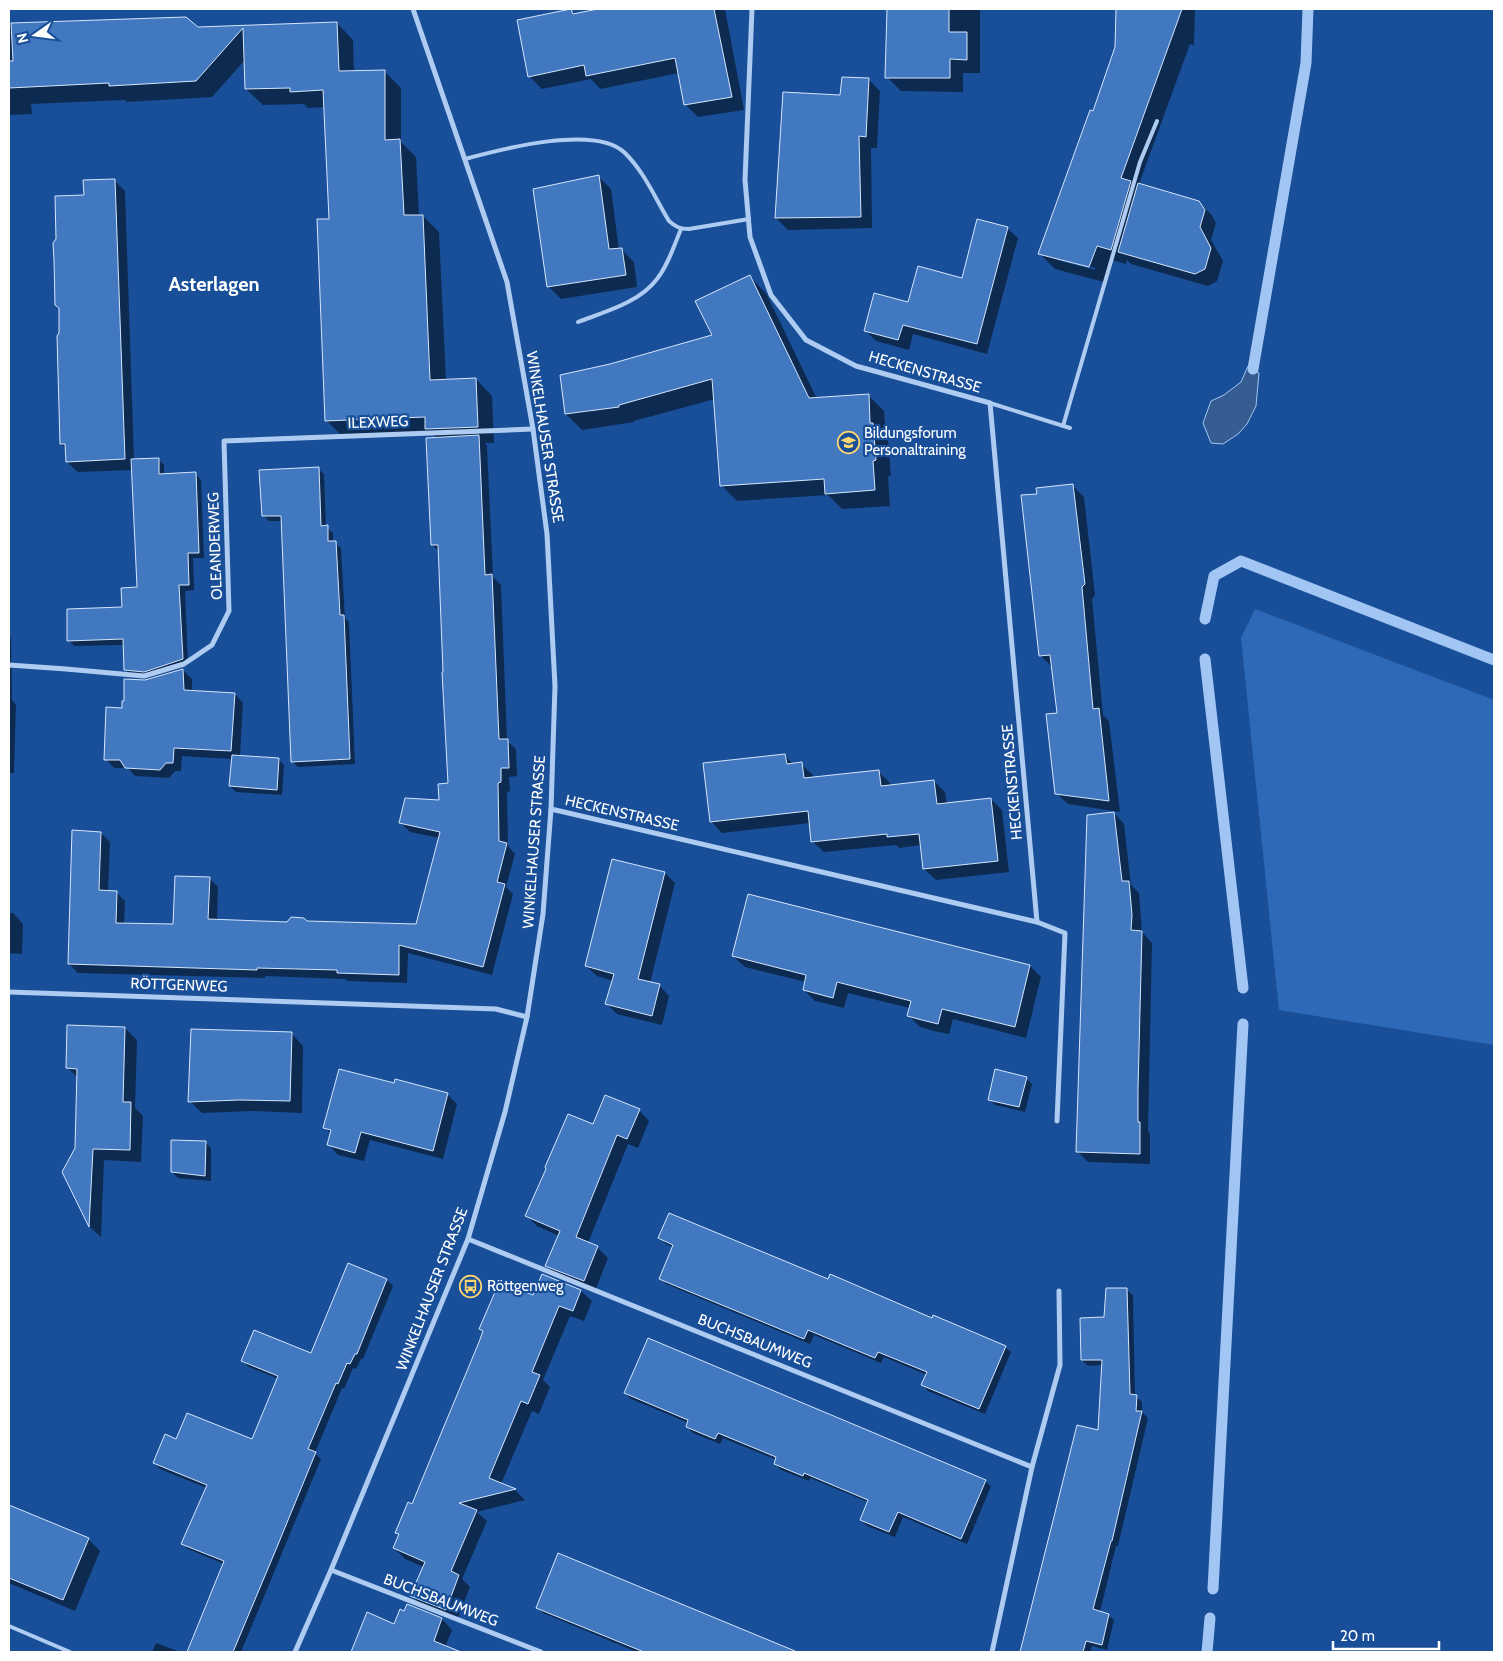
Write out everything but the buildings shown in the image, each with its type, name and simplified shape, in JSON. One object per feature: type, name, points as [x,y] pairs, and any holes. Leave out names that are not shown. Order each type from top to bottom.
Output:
[{"type":"street","name":"WINKELHAUSER STRASSE","points":[[295,1652],[331,1570],[468,1239],[505,1112],[527,1017],[543,914],[551,809],[555,686],[547,534],[533,428],[507,282],[413,9]]},
{"type":"street","name":"HECKENSTRASSE","points":[[752,9],[745,180],[750,237],[771,295],[806,340],[856,366],[990,403],[1037,922]]},
{"type":"street","name":"ILEXWEG","points":[[224,441],[533,428]]},
{"type":"street","name":"OLEANDERWEG","points":[[9,666],[144,676],[184,664],[212,644],[229,610],[224,441]]},
{"type":"street","name":"HECKENSTRASSE","points":[[551,809],[1037,922],[1065,933],[1057,1121]]},
{"type":"street","name":"RÖTTGENWEG","points":[[9,992],[496,1009],[527,1017]]},
{"type":"street","name":"BUCHSBAUMWEG","points":[[468,1239],[1032,1467]]},
{"type":"street","points":[[992,1652],[1032,1467],[1060,1364],[1059,1291]]},
{"type":"street","name":"BUCHSBAUMWEG","points":[[331,1570],[541,1652]]},
{"type":"lane","points":[[1063,426],[1140,162],[1157,121]]},
{"type":"lane","points":[[465,159],[512,148],[556,142],[590,140],[607,142],[624,152],[633,162],[644,176],[669,221],[681,230],[749,219]]},
{"type":"lane","points":[[578,322],[621,305],[649,287],[660,274],[681,230]]},
{"type":"lane","points":[[990,403],[1070,428]]},
{"type":"lane","points":[[9,1626],[70,1652]]},
{"type":"shaded area","points":[[1248,366],[1259,373],[1256,406],[1247,424],[1238,434],[1223,444],[1211,443],[1203,423],[1211,401],[1224,395],[1241,382]]},
{"type":"shaded area","points":[[1255,609],[1494,700],[1494,1045],[1279,1010],[1241,638]]},
{"type":"waterway","points":[[1253,369],[1306,63],[1308,9]]},
{"type":"waterway","points":[[1205,619],[1214,576],[1241,561],[1494,660]]},
{"type":"waterway","points":[[1205,659],[1243,988]]},
{"type":"waterway","points":[[1213,1589],[1243,1024]]},
{"type":"waterway","points":[[1207,1652],[1210,1618]]},
{"type":"place","name":"Bildungsforum Personaltraining","points":[[848,442]]},
{"type":"place","name":"Röttgenweg","points":[[471,1286]]},
{"type":"district","name":"Asterlagen","points":[[214,284]]}]
